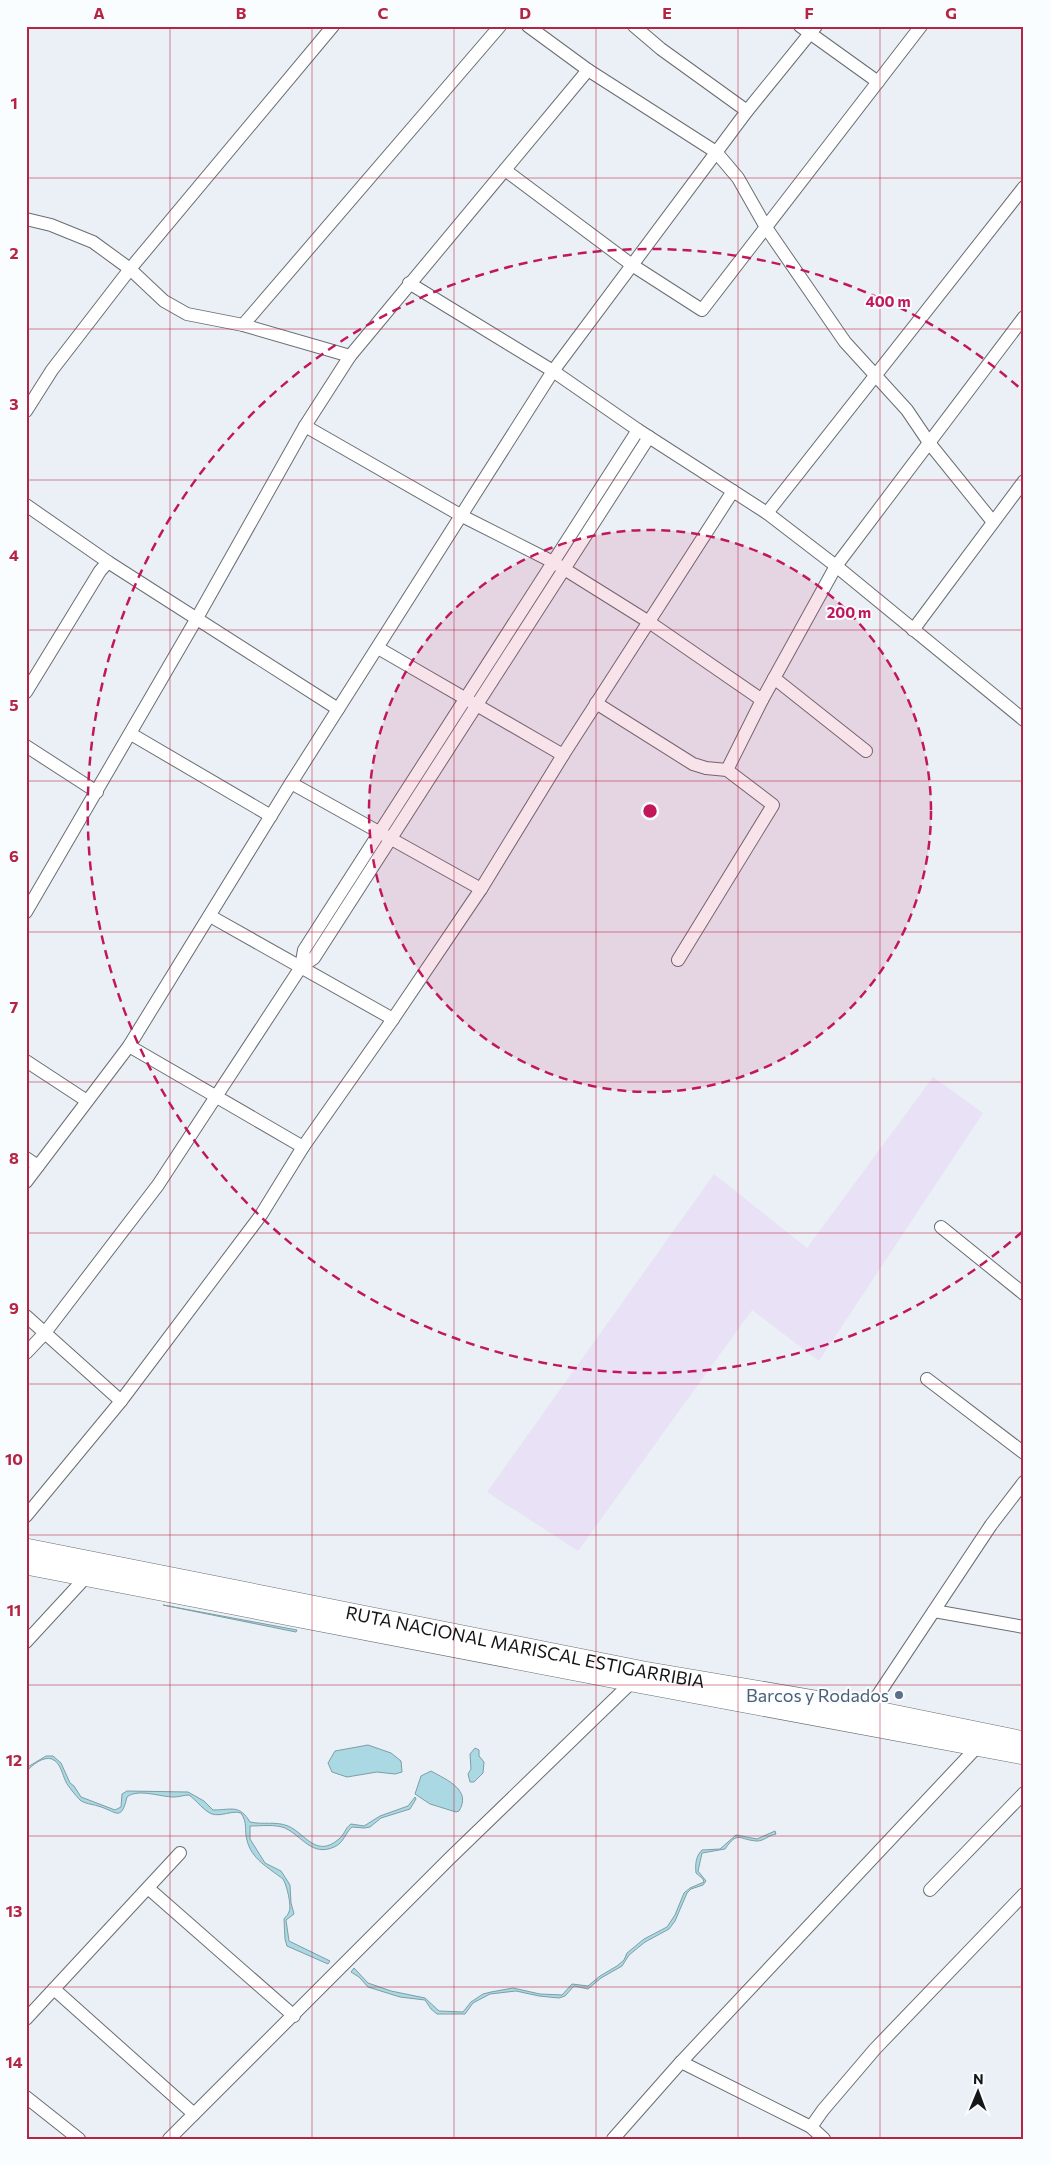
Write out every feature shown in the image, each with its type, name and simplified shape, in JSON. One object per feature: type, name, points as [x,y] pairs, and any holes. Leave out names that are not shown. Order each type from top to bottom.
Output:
[{"type":"highway","name":"RUTA NACIONAL MARISCAL ESTIGARRIBIA","points":[[26,1548],[865,1716],[978,1746],[1024,1755]]},
{"type":"highway","name":"RUTA NACIONAL MARISCAL ESTIGARRIBIA","points":[[26,1565],[632,1682],[1024,1741]]},
{"type":"street","points":[[26,411],[52,370],[130,269],[334,26]]},
{"type":"street","points":[[242,325],[500,26]]},
{"type":"street","points":[[528,26],[588,70],[716,152],[738,178],[766,229],[846,342],[907,410],[930,444],[993,522]]},
{"type":"street","points":[[634,26],[661,49],[746,111]]},
{"type":"street","points":[[505,170],[632,265],[702,310],[922,26]]},
{"type":"street","points":[[26,1182],[128,1046],[291,783],[553,371],[809,29],[878,82]]},
{"type":"street","points":[[26,912],[131,734],[305,426],[350,356],[588,70]]},
{"type":"street","points":[[766,513],[1024,187]]},
{"type":"street","points":[[26,219],[51,225],[93,242],[130,269],[164,301],[187,314],[242,325],[350,356]]},
{"type":"street","points":[[410,283],[553,371],[638,430],[766,513],[836,566],[1024,720]]},
{"type":"street","points":[[727,770],[762,700],[836,566],[930,444],[1024,317]]},
{"type":"street","points":[[305,426],[462,516],[564,569],[649,622],[762,700]]},
{"type":"street","points":[[26,1353],[44,1334],[158,1185],[302,968],[314,958],[385,836],[471,701],[552,562],[638,430]]},
{"type":"street","points":[[471,701],[564,569],[650,437]]},
{"type":"street","points":[[913,630],[1024,481]]},
{"type":"street","points":[[26,1516],[121,1401],[261,1215],[303,1147],[481,889],[563,755],[733,491]]},
{"type":"street","points":[[26,506],[108,562],[338,709]]},
{"type":"street","points":[[26,692],[100,571],[108,562]]},
{"type":"street","points":[[378,648],[563,755]]},
{"type":"street","points":[[774,678],[866,751]]},
{"type":"street","points":[[596,703],[693,764],[706,768],[727,770],[773,805],[678,960]]},
{"type":"street","points":[[131,734],[271,816]]},
{"type":"street","points":[[26,746],[97,792]]},
{"type":"street","points":[[291,783],[481,889]]},
{"type":"street","points":[[26,885],[38,893]]},
{"type":"street","points":[[210,916],[393,1019]]},
{"type":"street","points":[[128,1046],[303,1147]]},
{"type":"street","points":[[26,1060],[87,1101]]},
{"type":"street","points":[[26,1158],[38,1166]]},
{"type":"street","points":[[941,1227],[1024,1294]]},
{"type":"street","points":[[26,1316],[121,1401]]},
{"type":"street","points":[[927,1379],[1024,1453]]},
{"type":"street","points":[[865,1716],[991,1524],[1024,1482]]},
{"type":"street","points":[[26,1642],[86,1577]]},
{"type":"street","points":[[934,1611],[1024,1627]]},
{"type":"street","points":[[169,2139],[450,1858],[632,1682]]},
{"type":"street","points":[[613,2139],[681,2062],[978,1746]]},
{"type":"street","points":[[930,1890],[1024,1793]]},
{"type":"street","points":[[26,2019],[180,1853]]},
{"type":"street","points":[[148,1888],[294,2016]]},
{"type":"street","points":[[811,2127],[823,2110],[875,2049],[1024,1894]]},
{"type":"street","points":[[54,1988],[194,2114]]},
{"type":"street","points":[[681,2062],[811,2127],[824,2139]]},
{"type":"street","points":[[26,2097],[79,2139]]},
{"type":"shaded area","points":[[933,1077],[983,1113],[819,1361],[752,1310],[578,1551],[487,1492],[714,1174],[807,1248]]},
{"type":"water","points":[[163,1605],[297,1630],[296,1632]]},
{"type":"water","points":[[368,1745],[391,1753],[401,1761],[402,1772],[395,1774],[377,1772],[347,1777],[332,1772],[328,1763],[335,1751]]},
{"type":"water","points":[[475,1748],[479,1750],[479,1756],[484,1762],[483,1773],[474,1782],[470,1782],[468,1774],[471,1769],[470,1754]]},
{"type":"water","points":[[46,1756],[53,1756],[61,1763],[70,1783],[81,1797],[115,1810],[121,1807],[122,1794],[127,1791],[188,1792],[204,1801],[213,1810],[234,1809],[238,1810],[246,1816],[250,1822],[288,1826],[317,1846],[331,1844],[339,1839],[351,1824],[364,1826],[380,1816],[408,1806],[415,1797],[416,1799],[410,1809],[381,1818],[370,1827],[352,1827],[340,1843],[326,1849],[313,1847],[285,1828],[250,1826],[250,1839],[265,1863],[281,1871],[290,1885],[294,1914],[286,1920],[289,1941],[330,1961],[328,1964],[287,1946],[284,1919],[289,1913],[290,1906],[286,1886],[283,1879],[252,1853],[241,1813],[212,1814],[189,1795],[174,1797],[137,1793],[127,1797],[122,1810],[120,1813],[117,1813],[80,1800],[67,1784],[59,1766],[52,1759],[41,1760],[26,1772],[26,1768]]},
{"type":"water","points":[[431,1771],[456,1786],[460,1791],[462,1804],[459,1811],[456,1812],[430,1804],[415,1794],[421,1776]]},
{"type":"water","points":[[775,1831],[776,1834],[762,1840],[736,1838],[725,1849],[702,1853],[698,1871],[706,1881],[703,1885],[691,1889],[687,1893],[675,1921],[669,1929],[645,1942],[629,1955],[622,1966],[601,1978],[588,1989],[574,1986],[565,1996],[559,1998],[516,1991],[490,1994],[473,2003],[465,2014],[437,2014],[425,2000],[400,1997],[368,1987],[359,1977],[351,1972],[354,1968],[368,1983],[391,1991],[425,1998],[439,2011],[463,2012],[471,2002],[483,1994],[513,1988],[540,1994],[562,1995],[572,1984],[588,1986],[617,1966],[624,1960],[627,1953],[644,1939],[667,1927],[675,1915],[684,1893],[690,1888],[704,1882],[696,1873],[697,1858],[702,1850],[720,1849],[736,1835],[757,1839]]},
{"type":"place","name":"Barcos y Rodados","points":[[899,1695]]}]
